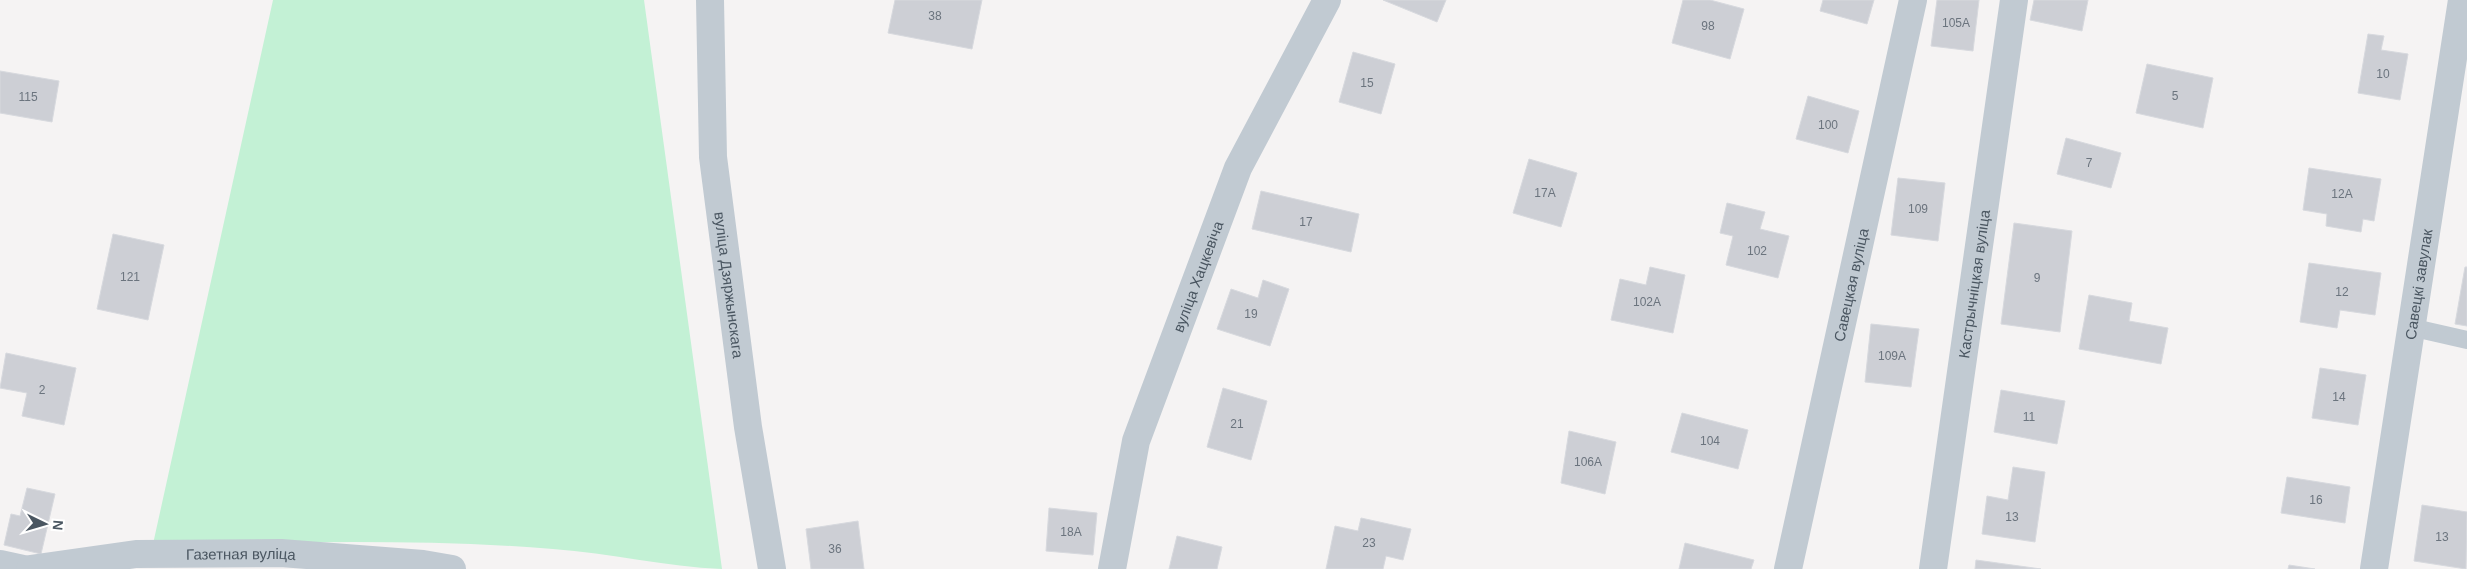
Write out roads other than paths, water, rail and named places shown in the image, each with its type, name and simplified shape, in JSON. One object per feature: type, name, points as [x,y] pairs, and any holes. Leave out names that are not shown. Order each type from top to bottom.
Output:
[{"type":"street","name":"вуліца Дзяржынскага","points":[[710,0],[714,157],[748,427],[772,569]]},
{"type":"street","name":"вуліца Хацкевіча","points":[[1112,569],[1136,441],[1238,168],[1327,0]]},
{"type":"street","name":"Савецкая вуліца","points":[[1788,569],[1913,0]]},
{"type":"street","name":"Кастрычніцкая вуліца","points":[[1933,569],[2014,0]]},
{"type":"street","name":"Савецкі завулак","points":[[2374,569],[2462,0]]},
{"type":"street","name":"Газетная вуліца","points":[[30,569],[146,554],[281,553],[452,569]]},
{"type":"street","points":[[0,564],[23,569]]},
{"type":"lane","points":[[2410,327],[2467,340]]}]
